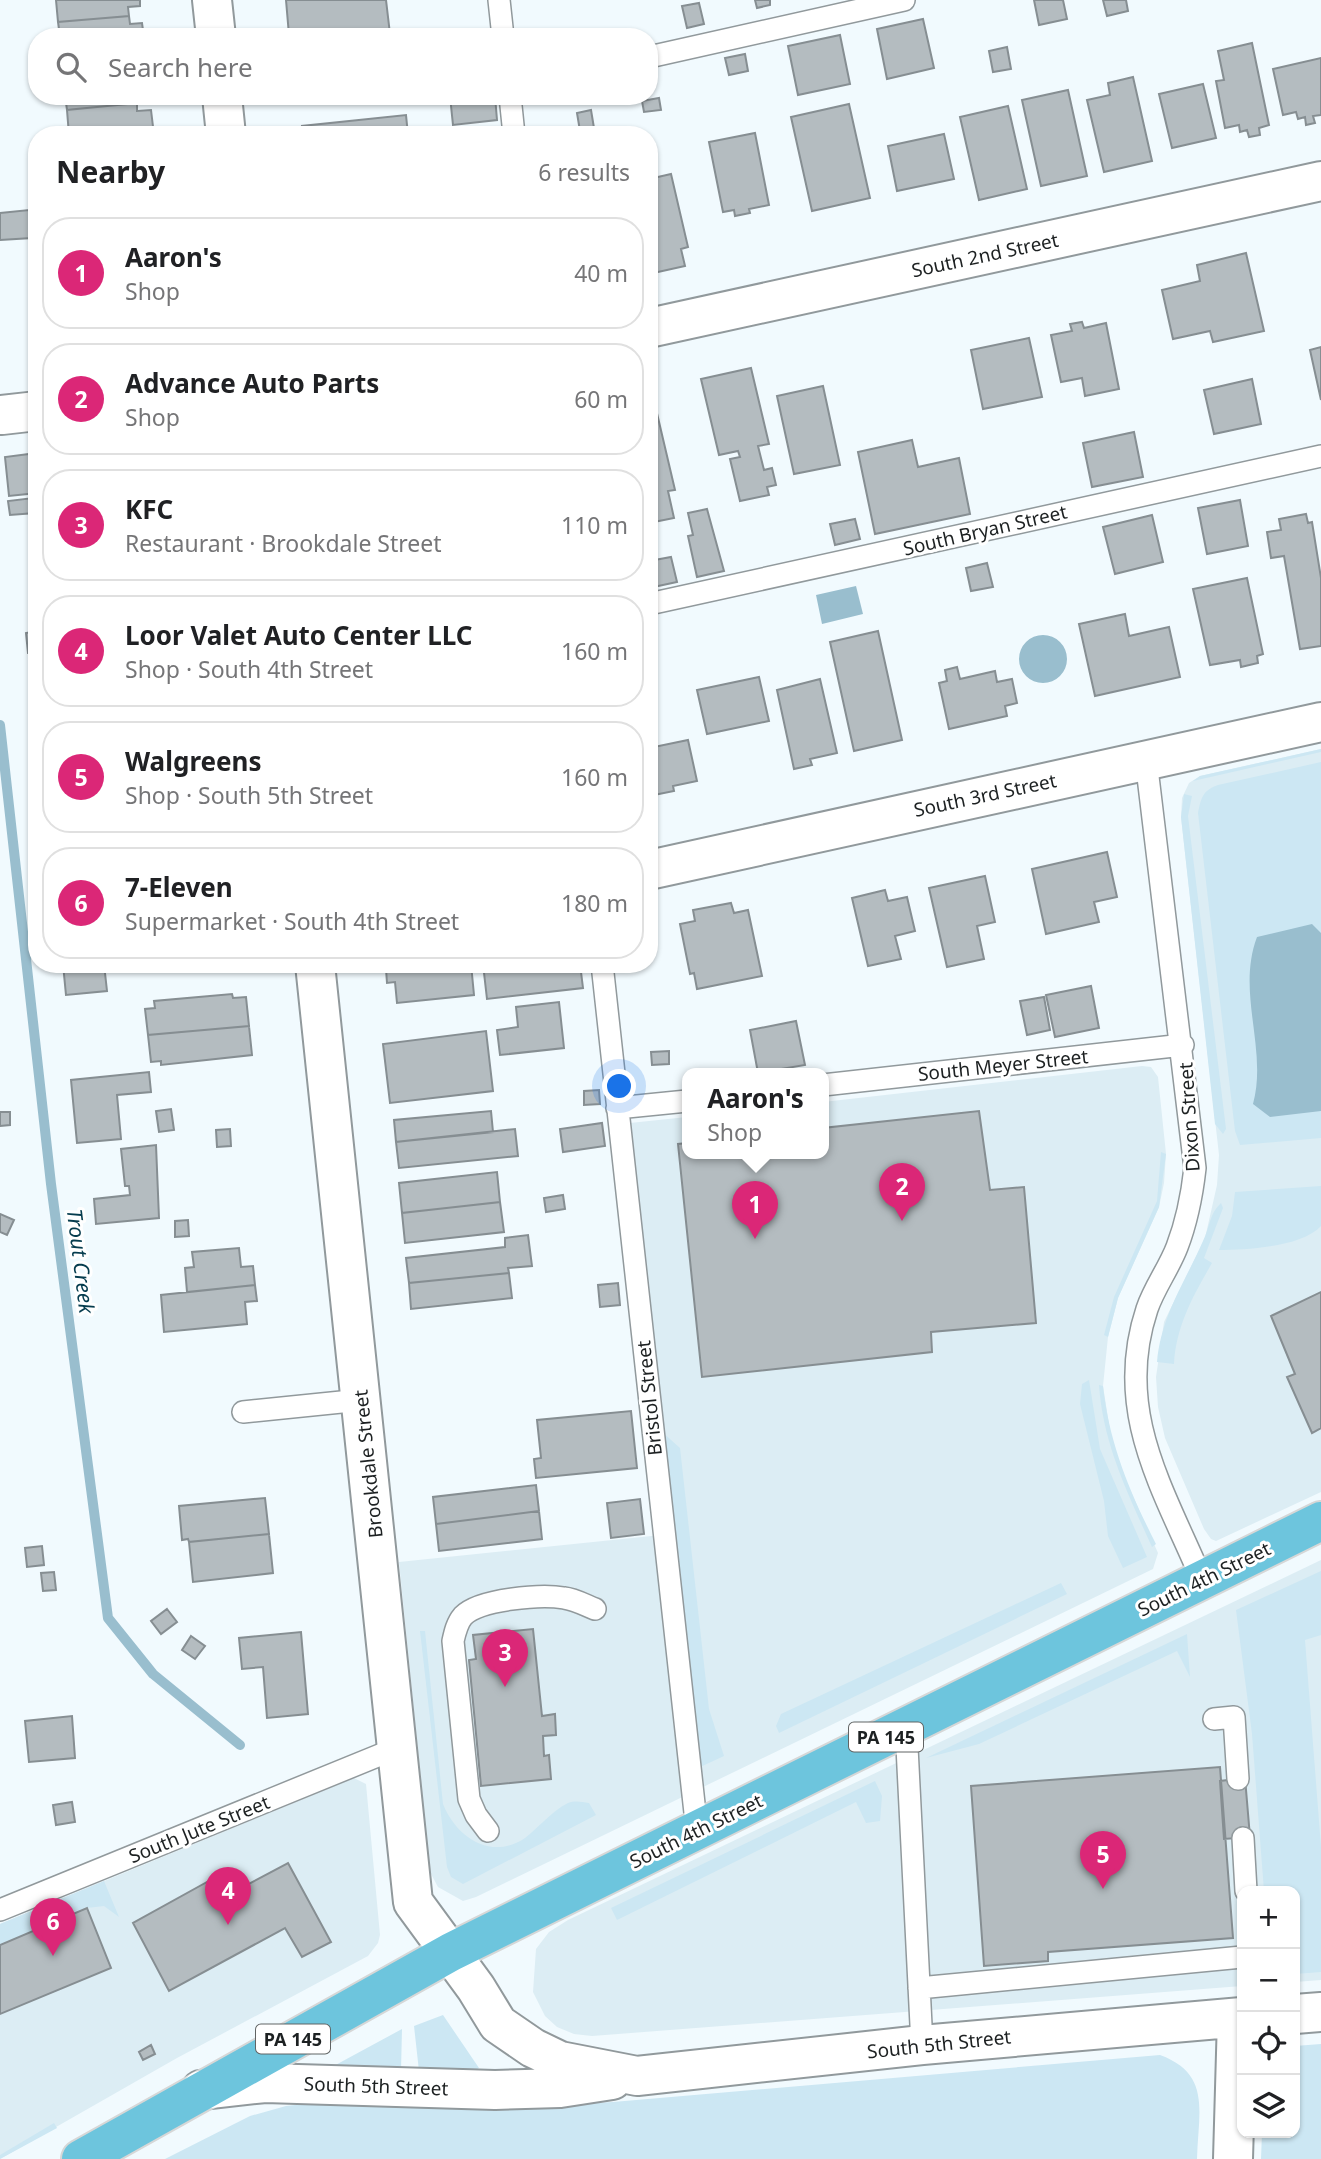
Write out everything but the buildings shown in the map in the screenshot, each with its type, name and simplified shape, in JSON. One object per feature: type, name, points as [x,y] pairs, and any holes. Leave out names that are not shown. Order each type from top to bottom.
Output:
[{"type":"main road","name":"South 4th Street","points":[[80,2159],[451,1952],[1321,1521]]},
{"type":"street","points":[[212,0],[215,28]]},
{"type":"street","points":[[223,105],[225,126]]},
{"type":"street","name":"South 2nd Street","points":[[658,326],[1321,181]]},
{"type":"street","name":"South 3rd Street","points":[[658,868],[1321,722]]},
{"type":"street","name":"Brookdale Street","points":[[316,973],[412,1902],[451,1952]]},
{"type":"street","name":"South 5th Street","points":[[451,1952],[498,2024],[533,2048],[560,2061],[637,2076]]},
{"type":"street","points":[[1300,2014],[1321,2012]]},
{"type":"street","name":"South 5th Street","points":[[199,2091],[265,2083],[495,2090],[547,2089],[637,2076],[922,2045],[1237,2017]]},
{"type":"street","points":[[1233,2159],[1237,2075]]},
{"type":"lane","points":[[499,0],[502,28]]},
{"type":"lane","points":[[658,55],[904,0]]},
{"type":"lane","points":[[511,105],[513,126]]},
{"type":"lane","name":"South Bryan Street","points":[[658,602],[1321,456]]},
{"type":"lane","name":"Dixon Street","points":[[1146,760],[1183,1045],[1195,1168],[1191,1201],[1177,1247],[1144,1320],[1135,1356],[1135,1405],[1145,1446],[1202,1580]]},
{"type":"lane","name":"Bristol Street","points":[[603,973],[697,1831]]},
{"type":"lane","name":"South Meyer Street","points":[[829,1084],[1183,1045]]},
{"type":"lane","points":[[617,1108],[682,1102]]},
{"type":"lane","points":[[243,1412],[361,1399]]},
{"type":"lane","points":[[488,1831],[476,1815],[469,1798],[453,1641],[457,1626],[472,1608],[486,1604],[567,1598],[595,1609]]},
{"type":"lane","points":[[1214,1719],[1234,1717],[1238,1779]]},
{"type":"lane","points":[[906,1727],[922,2045]]},
{"type":"lane","name":"South Jute Street","points":[[0,1910],[397,1748]]},
{"type":"lane","points":[[1243,1838],[1246,1886]]},
{"type":"lane","points":[[919,1988],[1237,1957]]},
{"type":"shaded area","points":[[856,586],[863,614],[822,624],[816,595]]},
{"type":"shaded area","points":[[1043,635],[1060,642],[1067,659],[1060,676],[1043,683],[1026,676],[1019,659],[1026,642]]},
{"type":"shaded area","points":[[1321,749],[1321,1492],[1216,1541],[1211,1539],[1204,1529],[1165,1438],[1158,1407],[1156,1377],[1164,1322],[1205,1238],[1217,1185],[1219,1155],[1181,817],[1182,798],[1189,783],[1200,776]]},
{"type":"shaded area","points":[[1321,749],[1321,752],[1193,781],[1200,776]]},
{"type":"shaded area","points":[[1321,762],[1321,1138],[1240,1145],[1235,1131],[1199,808],[1206,792],[1218,785]]},
{"type":"shaded area","points":[[1184,794],[1192,796],[1188,816],[1226,1129],[1223,1134],[1215,1124],[1181,817]]},
{"type":"shaded area","points":[[1312,924],[1321,933],[1321,1111],[1270,1117],[1253,1104],[1257,1063],[1250,1000],[1251,958],[1257,937]]},
{"type":"shaded area","points":[[1142,1066],[1151,1067],[1158,1077],[1166,1154],[1164,1183],[1159,1207],[1118,1298],[1108,1337],[1103,1386],[1111,1437],[1125,1478],[1158,1553],[1153,1569],[463,1901],[438,1887],[430,1872],[399,1562],[671,1534],[630,1123],[682,1118],[682,1159],[829,1159],[829,1101]]},
{"type":"shaded area","points":[[1161,1152],[1166,1154],[1159,1207],[1118,1298],[1108,1337],[1104,1335],[1114,1297],[1157,1201]]},
{"type":"shaded area","points":[[1321,1186],[1321,1226],[1312,1233],[1301,1239],[1273,1246],[1219,1250],[1232,1216],[1235,1192]]},
{"type":"shaded area","points":[[1221,1203],[1223,1208],[1204,1258],[1212,1263],[1182,1324],[1174,1364],[1157,1362],[1163,1329],[1169,1314],[1212,1216]]},
{"type":"shaded area","points":[[1089,1380],[1100,1449],[1147,1557],[1123,1568],[1108,1536],[1104,1501],[1080,1404],[1082,1384]]},
{"type":"shaded area","points":[[1099,1385],[1103,1386],[1110,1428],[1122,1467],[1156,1544],[1152,1547],[1111,1448],[1101,1407]]},
{"type":"shaded area","points":[[661,1431],[680,1448],[709,1709],[724,1756],[698,1768]]},
{"type":"shaded area","points":[[1321,1560],[1321,1980],[1300,1982],[1300,1886],[1237,1886],[1237,1986],[592,2036],[574,2034],[557,2027],[545,2016],[533,1992],[536,1949],[549,1932],[568,1920]]},
{"type":"shaded area","points":[[1321,1571],[1321,1635],[1305,1640],[1321,1847],[1321,1972],[1300,1974],[1300,1886],[1264,1886],[1252,1734],[1236,1610]]},
{"type":"shaded area","points":[[1061,1583],[1067,1594],[779,1733],[776,1726],[781,1714]]},
{"type":"shaded area","points":[[420,1631],[425,1631],[443,1804],[457,1826],[476,1842],[500,1847],[525,1838],[556,1810],[571,1802],[589,1803],[596,1815],[463,1884],[451,1877],[447,1867]]},
{"type":"shaded area","points":[[1187,1634],[1190,1677],[1177,1651],[979,1744],[926,1758]]},
{"type":"shaded area","points":[[354,1778],[366,1784],[380,1935],[378,1943],[368,1956],[177,2058],[0,2159],[0,1924]]},
{"type":"shaded area","points":[[875,1781],[882,1796],[880,1821],[866,1823],[856,1802],[617,1920],[611,1908]]},
{"type":"shaded area","points":[[104,1881],[119,1917],[104,1906],[87,1908],[0,1945],[0,1924]]},
{"type":"shaded area","points":[[443,2015],[479,2068],[472,2072],[419,2071],[414,2026]]},
{"type":"shaded area","points":[[402,2029],[401,2071],[330,2068]]},
{"type":"shaded area","points":[[1321,2044],[1321,2159],[1261,2159],[1262,2138],[1300,2138],[1300,2046]]},
{"type":"shaded area","points":[[1160,2055],[1177,2063],[1195,2084],[1199,2111],[1197,2159],[165,2159],[250,2116],[286,2106],[322,2102],[530,2106],[613,2102]]},
{"type":"shaded area","points":[[54,2123],[57,2128],[0,2159],[0,2155]]},
{"type":"waterway","name":"Trout Creek","points":[[0,725],[51,1184],[108,1618],[153,1674],[240,1745]]},
{"type":"place","name":"Advance Auto Parts","points":[[902,1221]]},
{"type":"place","name":"Aaron's","points":[[755,1239]]},
{"type":"place","name":"KFC","points":[[505,1687]]},
{"type":"place","name":"Walgreens","points":[[1103,1889]]},
{"type":"place","name":"Loor Valet Auto Center LLC","points":[[228,1925]]},
{"type":"place","name":"7-Eleven","points":[[53,1956]]}]
